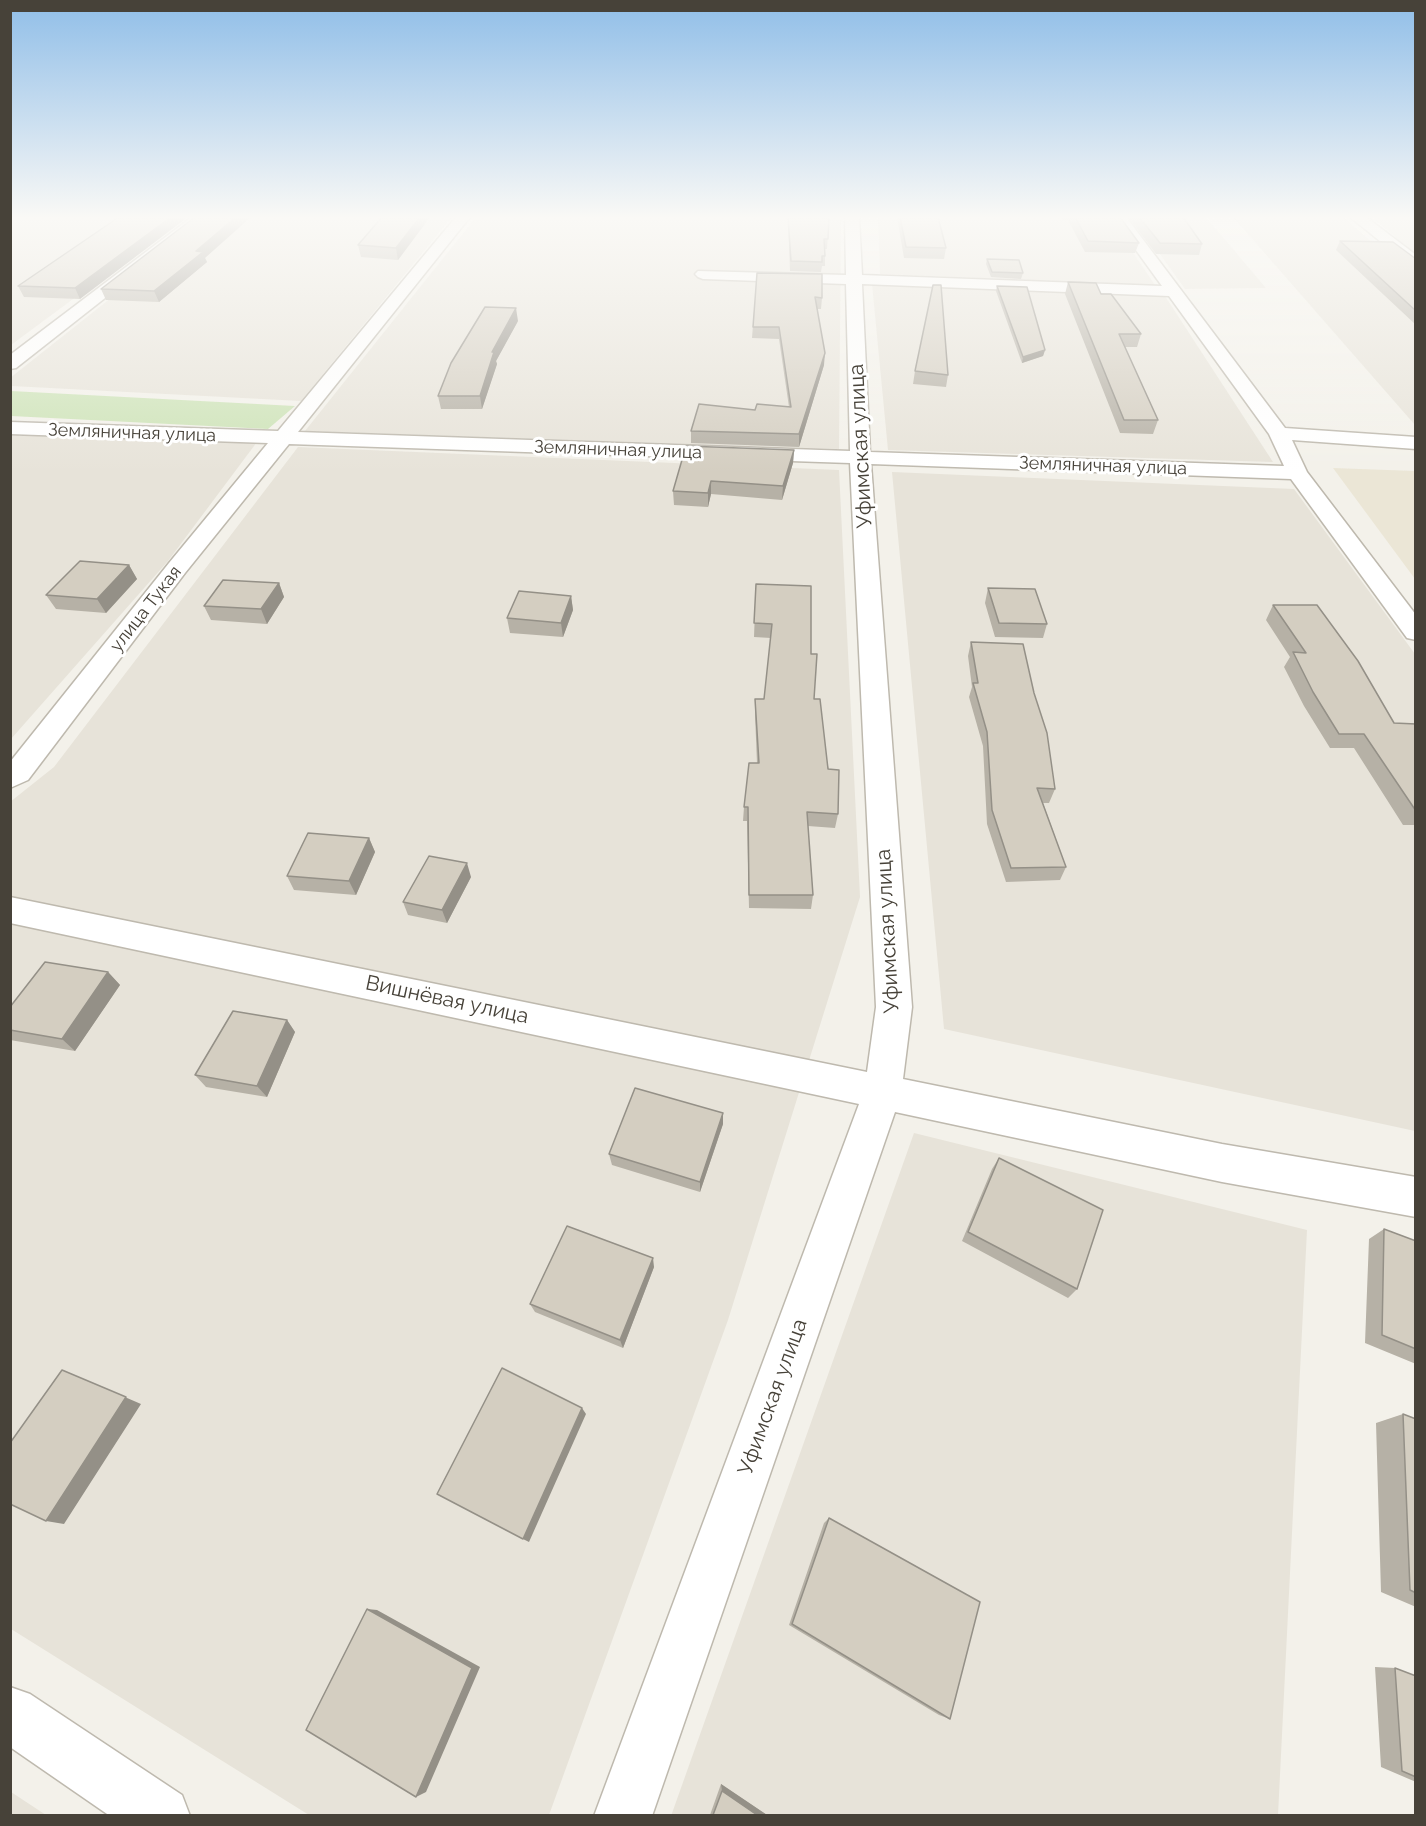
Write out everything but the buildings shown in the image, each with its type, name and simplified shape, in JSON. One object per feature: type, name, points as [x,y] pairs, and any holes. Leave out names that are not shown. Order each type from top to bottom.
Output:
[{"type":"street","points":[[10,364],[90,302]]},
{"type":"street","name":"улица Тукая","points":[[10,778],[25,763],[394,302]]},
{"type":"street","name":"Уфимская улица","points":[[622,1815],[883,1091],[894,1007],[860,459],[855,302]]},
{"type":"street","points":[[1181,302],[1279,433],[1297,473],[1416,633]]},
{"type":"street","name":"Земляничная улица","points":[[10,428],[1297,473]]},
{"type":"street","points":[[1279,433],[1416,442]]},
{"type":"street","name":"Вишнёвая улица","points":[[10,910],[1222,1163],[1416,1197]]},
{"type":"street","points":[[10,1714],[161,1815]]},
{"type":"shaded area","points":[[11,302],[69,302],[11,345]]},
{"type":"shaded area","points":[[106,302],[382,302],[301,401],[11,386],[10,378]]},
{"type":"shaded area","points":[[408,302],[840,302],[839,449],[305,431]]},
{"type":"shaded area","points":[[874,302],[1169,302],[1273,462],[888,450]]},
{"type":"shaded area","points":[[1308,302],[1415,302],[1415,425]]},
{"type":"shaded area","points":[[11,435],[257,442],[168,561],[11,739]]},
{"type":"shaded area","points":[[298,447],[839,470],[860,897],[728,1320],[549,1815],[309,1815],[11,1629],[10,802],[54,767]]},
{"type":"shaded area","points":[[1333,468],[1415,471],[1415,579]]},
{"type":"shaded area","points":[[892,472],[1294,489],[1415,654],[1415,1131],[944,1029]]},
{"type":"shaded area","points":[[914,1133],[1307,1230],[1278,1815],[671,1816]]},
{"type":"shaded area","points":[[11,1792],[46,1815],[11,1815]]},
{"type":"green space","points":[[10,391],[295,406],[268,429],[11,416]]}]
